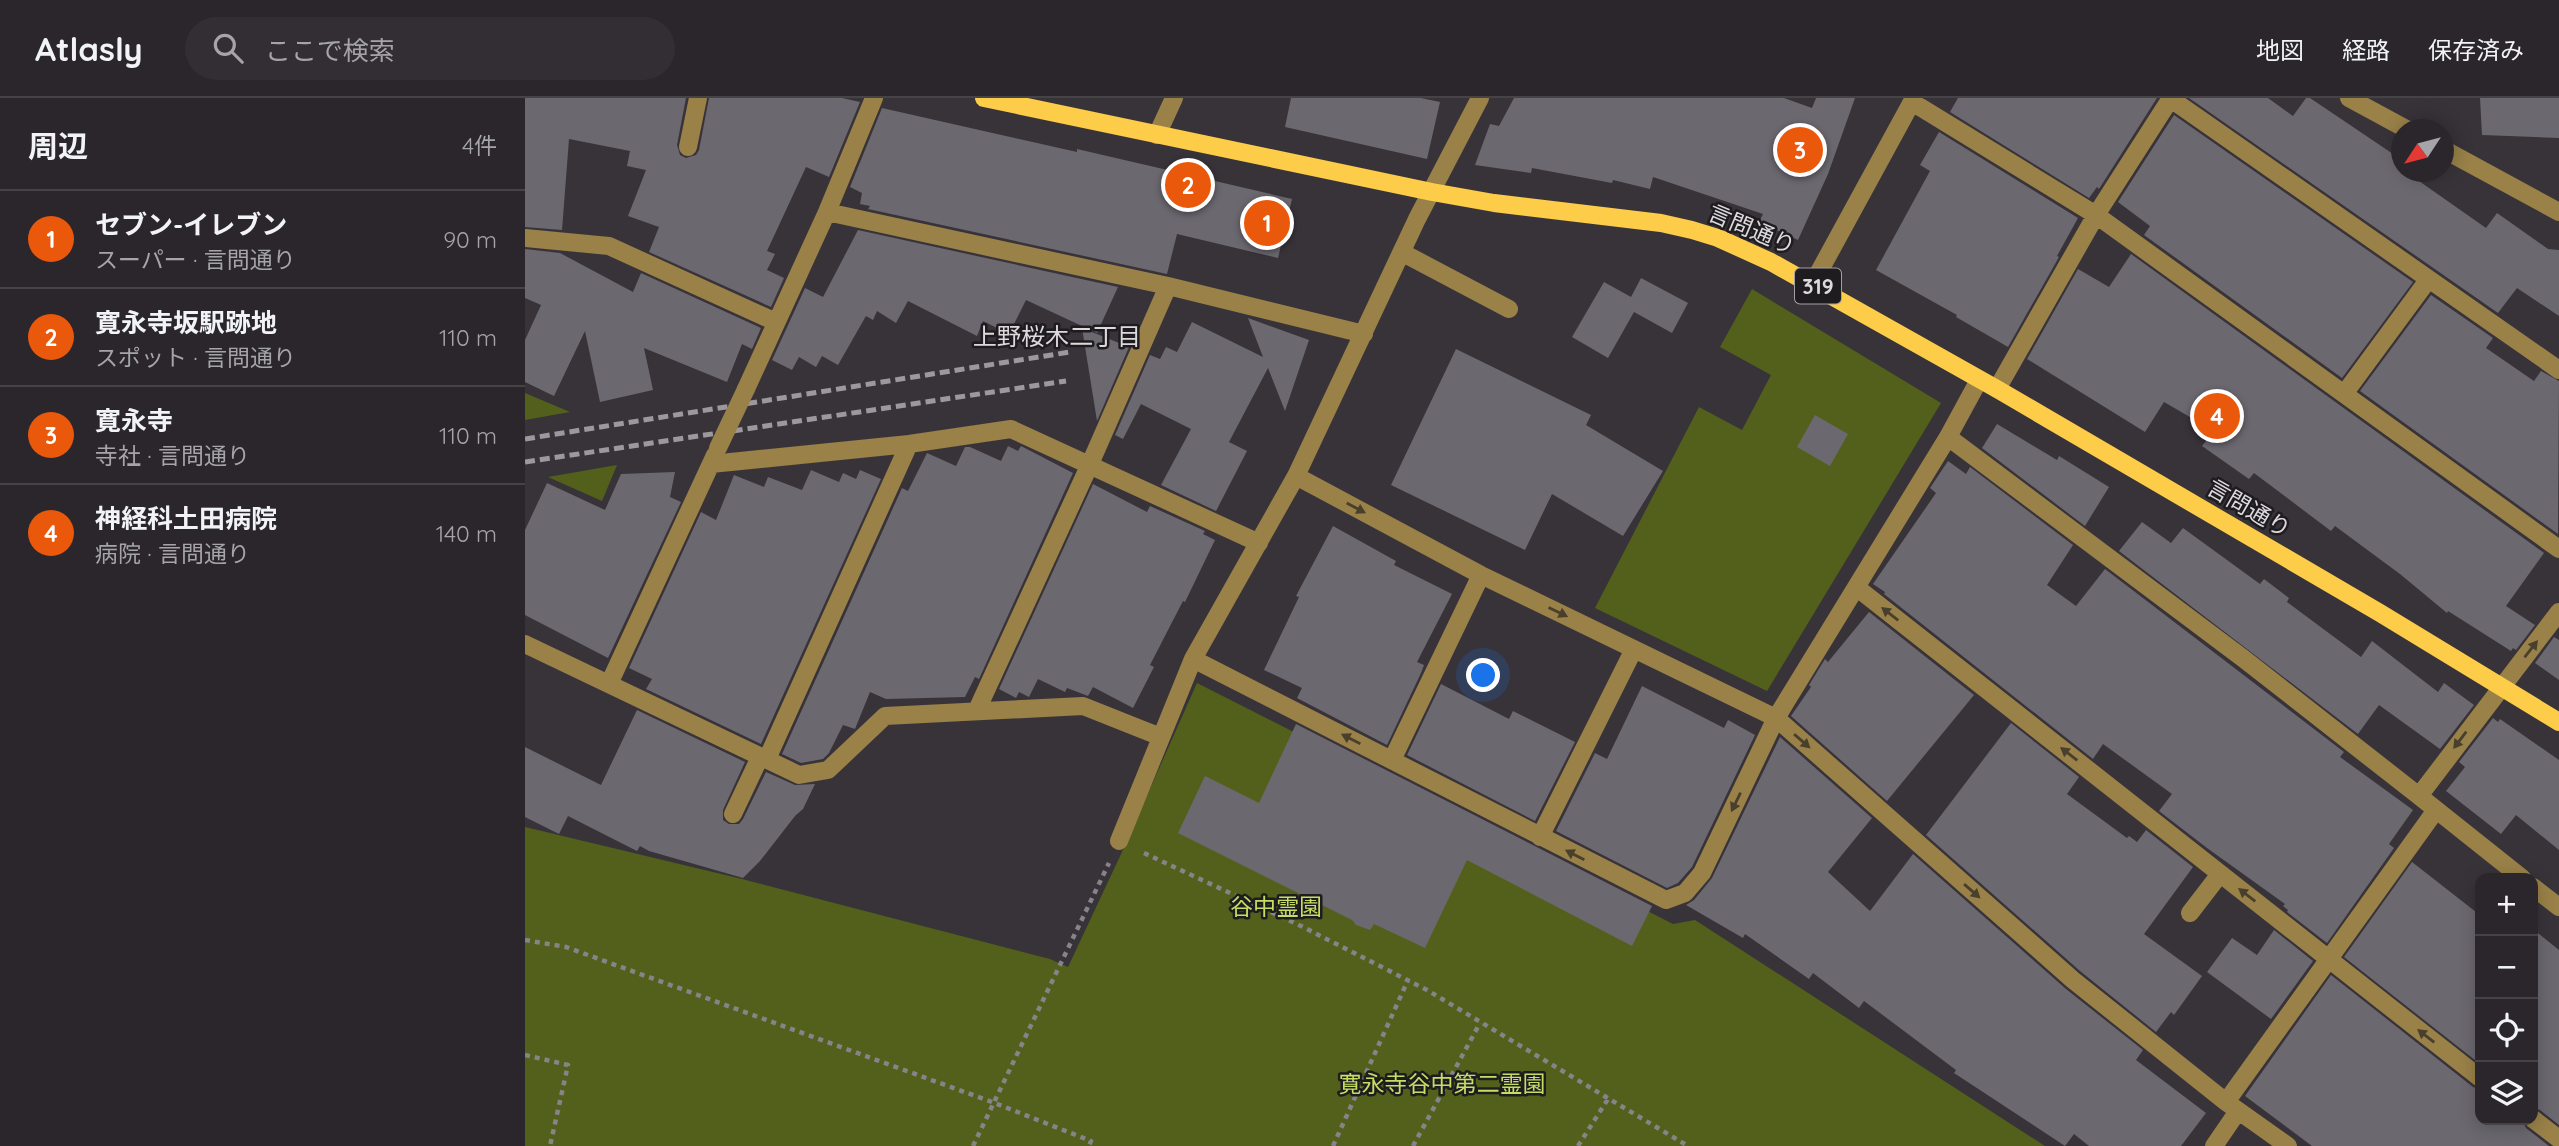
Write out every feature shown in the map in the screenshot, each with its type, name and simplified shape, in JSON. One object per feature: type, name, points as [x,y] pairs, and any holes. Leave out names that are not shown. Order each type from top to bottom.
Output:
[{"type":"main road","name":"言問通り","points":[[984,98],[1432,192],[1494,203],[1661,223],[1692,230],[1771,262],[1813,283],[2502,686],[2559,723]]},
{"type":"street","points":[[688,147],[698,98]]},
{"type":"street","points":[[609,684],[827,212],[874,98]]},
{"type":"street","points":[[1157,135],[1174,98]]},
{"type":"street","points":[[1119,841],[1193,659],[1296,476],[1417,219],[1480,98]]},
{"type":"street","points":[[2349,98],[2391,121]]},
{"type":"street","points":[[1997,389],[2096,215],[2171,99],[2559,370]]},
{"type":"street","points":[[1813,283],[1913,100],[2096,215],[2559,549]]},
{"type":"street","points":[[2454,154],[2559,212]]},
{"type":"street","points":[[827,212],[1168,286],[1364,334]]},
{"type":"street","points":[[525,238],[609,246],[776,322]]},
{"type":"street","points":[[1403,253],[1509,309]]},
{"type":"street","points":[[2344,394],[2428,280]]},
{"type":"street","points":[[977,710],[1168,286]]},
{"type":"street","points":[[1193,659],[1666,900],[1685,893],[1702,873],[1776,718],[1948,437],[1979,380]]},
{"type":"street","points":[[715,456],[909,444],[1011,429],[1258,544]]},
{"type":"street","points":[[1948,437],[2244,659],[2516,873]]},
{"type":"street","points":[[733,814],[763,758],[909,444]]},
{"type":"street","points":[[1296,476],[1481,575],[1776,718],[2073,980],[2232,1106],[2288,1146]]},
{"type":"street","points":[[1392,761],[1481,575]]},
{"type":"street","points":[[1856,587],[2475,1074]]},
{"type":"street","points":[[2419,796],[2559,612]]},
{"type":"street","points":[[525,644],[799,775],[828,770],[885,716],[1083,706],[1161,737]]},
{"type":"street","points":[[1541,837],[1634,649]]},
{"type":"street","points":[[2214,1146],[2232,1106],[2329,960],[2435,810]]},
{"type":"street","points":[[2190,913],[2220,874]]},
{"type":"street","points":[[2538,891],[2559,907]]},
{"type":"street","points":[[2538,1123],[2559,1139]]},
{"type":"path","points":[[973,1146],[1119,841],[1301,926],[1408,980],[1688,1146]]},
{"type":"path","points":[[525,940],[566,947],[992,1102],[1091,1141],[1089,1146]]},
{"type":"path","points":[[1333,1146],[1408,980]]},
{"type":"path","points":[[1413,1146],[1480,1023]]},
{"type":"path","points":[[525,1055],[568,1065],[550,1146]]},
{"type":"path","points":[[1579,1146],[1608,1099]]},
{"type":"green space","points":[[1752,289],[1941,403],[1767,691],[1595,608],[1699,407],[1742,430],[1771,375],[1720,347]]},
{"type":"green space","points":[[525,393],[570,412],[525,420]]},
{"type":"green space","points":[[617,465],[602,501],[548,477]]},
{"type":"green space","name":"谷中霊園","points":[[1197,683],[1673,924],[1695,920],[2045,1146],[525,1146],[525,827],[742,879],[1050,959],[1068,967]]},
{"type":"building","points":[[525,98],[686,98],[677,145],[680,155],[686,158],[696,155],[699,150],[709,98],[842,98],[860,102],[829,177],[806,167],[767,251],[775,254],[767,270],[784,278],[771,307],[649,252],[659,227],[628,216],[646,170],[627,166],[630,151],[569,139],[562,230],[525,227]]},
{"type":"building","points":[[1291,98],[1421,98],[1440,102],[1427,159],[1285,127]]},
{"type":"building","points":[[1514,98],[1784,98],[1812,108],[1816,98],[1855,98],[1828,174],[1798,240],[1759,222],[1763,214],[1653,177],[1650,189],[1613,180],[1612,183],[1532,168],[1531,173],[1475,165],[1490,124],[1499,126]]},
{"type":"building","points":[[1958,98],[2157,98],[2099,189],[2097,187],[2089,198],[1950,112]]},
{"type":"building","points":[[2189,98],[2268,98],[2293,116],[2306,98],[2310,98],[2391,153],[2391,182],[2420,182],[2486,228],[2497,213],[2548,249],[2559,250],[2559,316],[2517,288],[2498,313]]},
{"type":"building","points":[[2480,98],[2559,98],[2559,138],[2482,135]]},
{"type":"building","points":[[882,108],[1077,152],[1077,149],[1292,199],[1278,258],[1177,234],[1167,274],[868,209],[870,206],[860,204],[862,193],[850,187]]},
{"type":"building","points":[[2174,115],[2413,282],[2342,378],[2144,235],[2150,226],[2118,202]]},
{"type":"building","points":[[1939,132],[2078,218],[2008,347],[1876,270],[1930,171],[1920,165]]},
{"type":"building","points":[[858,230],[1118,287],[1097,333],[1026,300],[1009,334],[983,321],[977,336],[908,301],[896,323],[877,311],[873,320],[866,316],[838,365],[822,356],[816,367],[799,357],[792,370],[772,360],[805,288],[823,297]]},
{"type":"building","points":[[525,249],[560,253],[633,292],[641,273],[761,328],[752,349],[742,344],[727,382],[644,348],[653,390],[600,402],[585,331],[554,396],[525,382],[525,340],[541,305],[525,298]]},
{"type":"building","points":[[2131,254],[2544,553],[2506,606],[2535,625],[2516,650],[2513,648],[2511,651],[2448,611],[2447,613],[2335,526],[2331,531],[2254,473],[2249,479],[2202,446],[2214,431],[2164,402],[2145,432],[2027,359],[2078,269],[2109,287]]},
{"type":"building","points":[[1641,278],[1688,303],[1672,333],[1634,312],[1608,358],[1572,337],[1604,282],[1631,297]]},
{"type":"building","points":[[2431,295],[2493,338],[2486,348],[2534,381],[2541,371],[2559,381],[2558,534],[2360,391]]},
{"type":"building","points":[[1248,318],[1309,340],[1285,411],[1268,368],[1229,442],[1247,451],[1216,511],[1161,485],[1191,429],[1141,404],[1123,439],[1115,435],[1150,355],[1160,359],[1166,347],[1177,352],[1192,322],[1263,357]]},
{"type":"building","points":[[1082,328],[1129,347],[1097,421]]},
{"type":"building","points":[[1456,349],[1591,415],[1586,425],[1663,471],[1623,536],[1552,494],[1525,550],[1391,485]]},
{"type":"building","points":[[1815,415],[1848,434],[1830,466],[1797,447]]},
{"type":"building","points":[[1997,424],[2057,460],[2059,456],[2109,487],[2085,526],[1982,448]]},
{"type":"building","points":[[1008,446],[1018,451],[1021,446],[1073,473],[979,679],[975,677],[965,697],[886,699],[870,692],[855,729],[843,725],[829,753],[823,759],[801,763],[782,754],[902,488],[908,491],[927,453],[956,466],[965,447],[1001,461]]},
{"type":"building","points":[[1948,461],[1966,474],[1970,467],[2073,545],[2047,585],[2076,606],[2105,569],[2344,752],[2340,757],[2413,810],[2389,844],[2394,848],[2327,943],[2287,912],[2283,906],[2285,904],[2159,811],[2172,794],[2103,744],[2093,759],[1873,584],[1936,493],[1930,488]]},
{"type":"building","points":[[811,470],[839,482],[843,473],[856,479],[860,470],[881,479],[761,744],[646,689],[652,679],[629,668],[701,512],[716,520],[734,475],[764,487],[768,477],[802,490]]},
{"type":"building","points":[[675,472],[670,497],[681,502],[608,658],[525,615],[525,530],[547,483],[605,510],[621,474]]},
{"type":"building","points":[[1093,484],[1147,512],[1150,506],[1205,531],[1203,534],[1215,540],[1150,665],[1154,667],[1133,708],[1093,687],[1088,696],[1067,688],[1065,692],[1038,679],[1029,697],[1019,692],[1016,698],[999,689]]},
{"type":"building","points":[[2142,522],[2171,543],[2183,528],[2260,584],[2264,579],[2289,598],[2287,602],[2361,657],[2372,641],[2438,692],[2444,683],[2474,705],[2440,749],[2379,705],[2358,734],[2119,551]]},
{"type":"building","points":[[1333,526],[1396,561],[1394,565],[1452,594],[1417,662],[1424,665],[1387,745],[1297,698],[1302,688],[1264,670],[1299,597],[1296,596]]},
{"type":"building","points":[[1869,612],[1974,695],[1887,801],[1791,716],[1811,687],[1809,685],[1825,659],[1828,662]]},
{"type":"building","points":[[2554,637],[2559,640],[2559,680],[2535,663]]},
{"type":"building","points":[[1441,684],[1509,719],[1513,711],[1575,742],[1535,821],[1407,755]]},
{"type":"building","points":[[1642,686],[1724,728],[1728,720],[1755,735],[1692,867],[1678,883],[1667,888],[1556,831],[1595,753],[1607,759]]},
{"type":"building","points":[[637,710],[745,762],[723,810],[723,820],[729,824],[739,824],[743,819],[766,772],[795,785],[815,784],[803,809],[743,878],[649,851],[640,846],[637,851],[568,816],[559,834],[525,817],[525,747],[601,785]]},
{"type":"building","points":[[2493,718],[2498,722],[2500,719],[2559,760],[2559,850],[2516,815],[2501,834],[2446,791],[2465,767],[2459,762]]},
{"type":"building","points":[[2011,723],[2079,777],[2067,794],[2127,838],[2129,836],[2137,842],[2146,830],[2193,867],[2144,934],[2202,976],[2174,1015],[2171,1012],[2156,1032],[2080,971],[1926,835]]},
{"type":"building","points":[[1296,724],[1652,906],[1632,946],[1467,860],[1425,948],[1374,924],[1370,930],[1356,925],[1352,920],[1178,833],[1205,776],[1259,803]]},
{"type":"building","points":[[1780,737],[1872,818],[1828,872],[1870,911],[1913,854],[2066,989],[2143,1050],[2136,1060],[2206,1113],[2181,1146],[2089,1146],[2074,1134],[2065,1146],[1954,1073],[1956,1070],[1864,1001],[1859,1008],[1813,973],[1809,979],[1745,934],[1743,938],[1686,905],[1694,900],[1712,878]]},
{"type":"building","points":[[2412,862],[2475,911],[2475,1060],[2344,957]]},
{"type":"building","points":[[2274,930],[2313,961],[2271,1019],[2207,972],[2232,938],[2257,955]]},
{"type":"building","points":[[2538,933],[2559,950],[2559,1125],[2540,1110]]},
{"type":"building","points":[[2331,975],[2475,1088],[2475,1125],[2524,1125],[2549,1146],[2312,1146],[2245,1096]]},
{"type":"railway","points":[[525,439],[1070,352]]},
{"type":"railway","points":[[525,462],[1066,381]]},
{"type":"place","name":"寛永寺","points":[[1800,150]]},
{"type":"place","name":"寛永寺坂駅跡地","points":[[1188,185]]},
{"type":"place","name":"セブン-イレブン","points":[[1267,223]]},
{"type":"place","name":"神経科土田病院","points":[[2217,416]]},
{"type":"district","name":"上野桜木二丁目","points":[[1057,336]]},
{"type":"park label","name":"寛永寺谷中第二霊園","points":[[1442,1083]]}]
